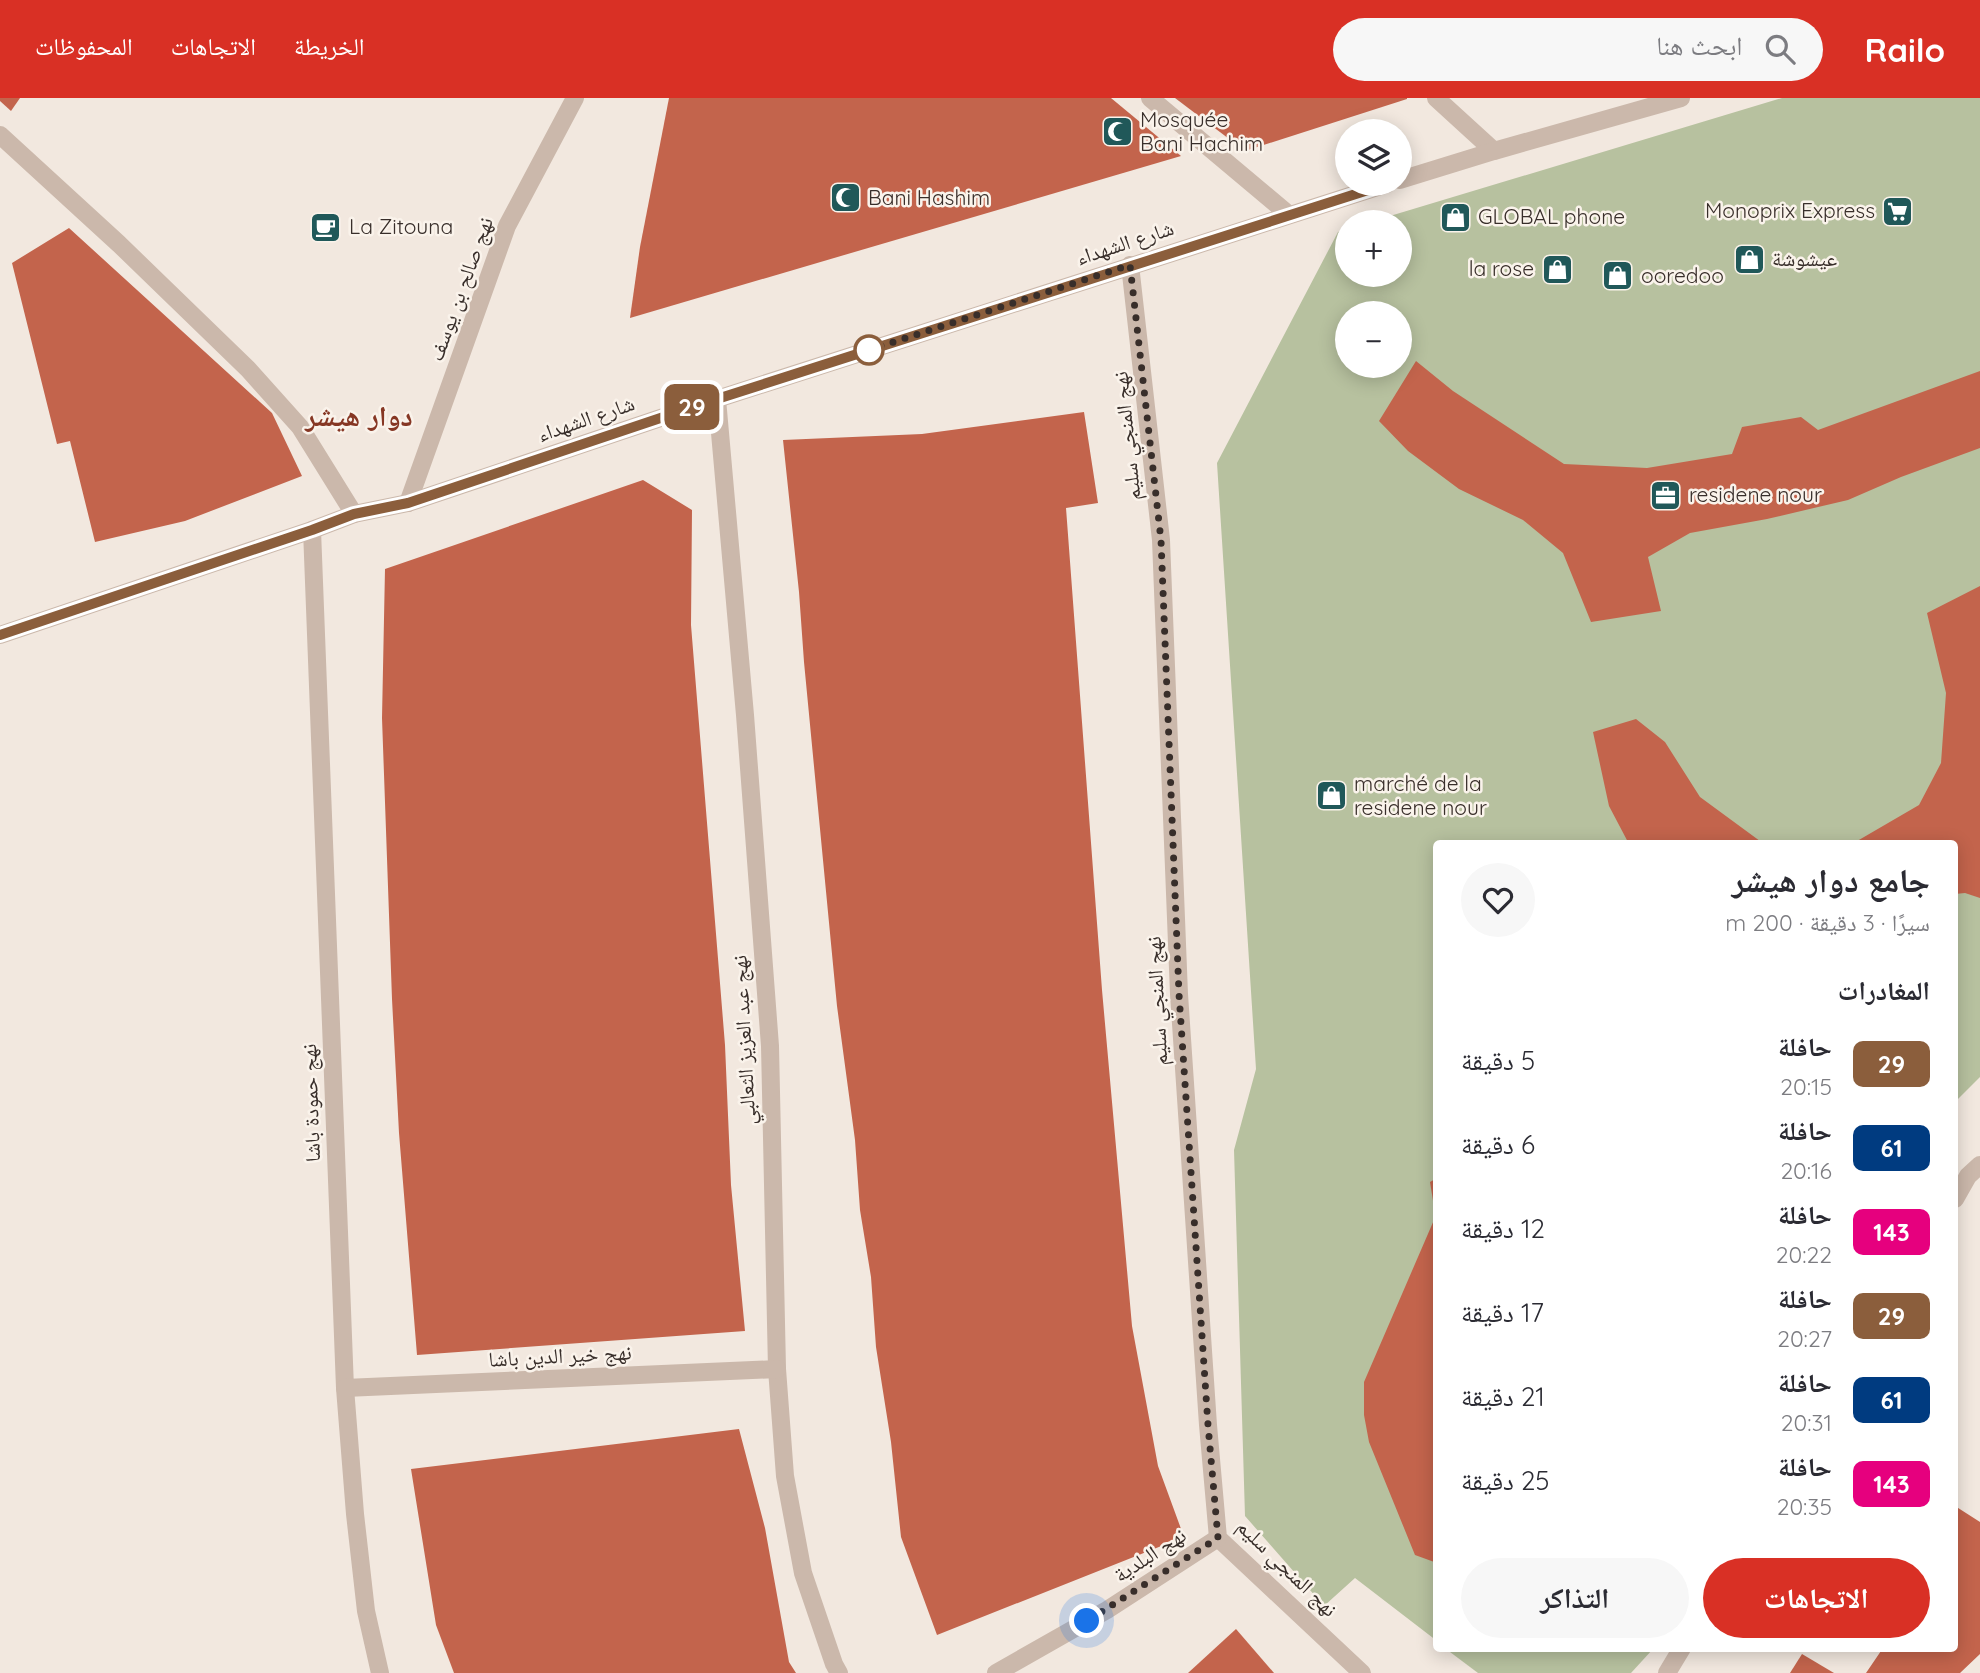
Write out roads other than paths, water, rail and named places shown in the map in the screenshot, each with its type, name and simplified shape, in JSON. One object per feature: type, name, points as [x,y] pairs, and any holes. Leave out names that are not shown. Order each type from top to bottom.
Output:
[{"type":"street","name":"نهج صالح بن يوسف","points":[[408,503],[507,226],[575,98]]},
{"type":"street","points":[[1150,98],[1288,214]]},
{"type":"street","points":[[1436,98],[1494,151]]},
{"type":"street","points":[[1412,176],[1681,98]]},
{"type":"street","points":[[0,135],[119,244],[248,369],[300,427],[354,514]]},
{"type":"street","name":"شارع الشهداء","points":[[0,635],[354,514],[408,503],[717,399],[1347,196]]},
{"type":"street","name":"نهج المنجي سليم","points":[[1130,265],[1161,540],[1179,994],[1218,1538],[1362,1673]]},
{"type":"street","name":"نهج عبد العزيز الثعالبي","points":[[717,399],[745,715],[770,1046],[777,1369],[785,1476],[803,1573],[839,1673]]},
{"type":"street","name":"نهج حمودة باشا","points":[[312,530],[345,1388],[366,1611],[380,1673]]},
{"type":"street","points":[[1958,1194],[1968,1176],[1980,1165]]},
{"type":"street","name":"نهج خير الدين باشا","points":[[345,1388],[777,1369]]},
{"type":"street","name":"نهج البلدية","points":[[996,1673],[1107,1610],[1218,1538]]},
{"type":"street","points":[[1667,1673],[1680,1652]]},
{"type":"place","name":"Mosquée Bani Hachim","points":[[1117,132]]},
{"type":"place","name":"Bani Hashim","points":[[845,198]]},
{"type":"place","name":"Monoprix Express","points":[[1898,211]]},
{"type":"place","name":"GLOBAL phone","points":[[1455,217]]},
{"type":"place","name":"La Zitouna","points":[[326,227]]},
{"type":"place","name":"عيشوشة","points":[[1749,259]]},
{"type":"place","name":"la rose","points":[[1557,269]]},
{"type":"place","name":"ooredoo","points":[[1618,276]]},
{"type":"place","name":"residene nour","points":[[1666,495]]},
{"type":"place","name":"marché de la residene nour","points":[[1331,796]]},
{"type":"district","name":"دوار هيشر","points":[[359,416]]}]
